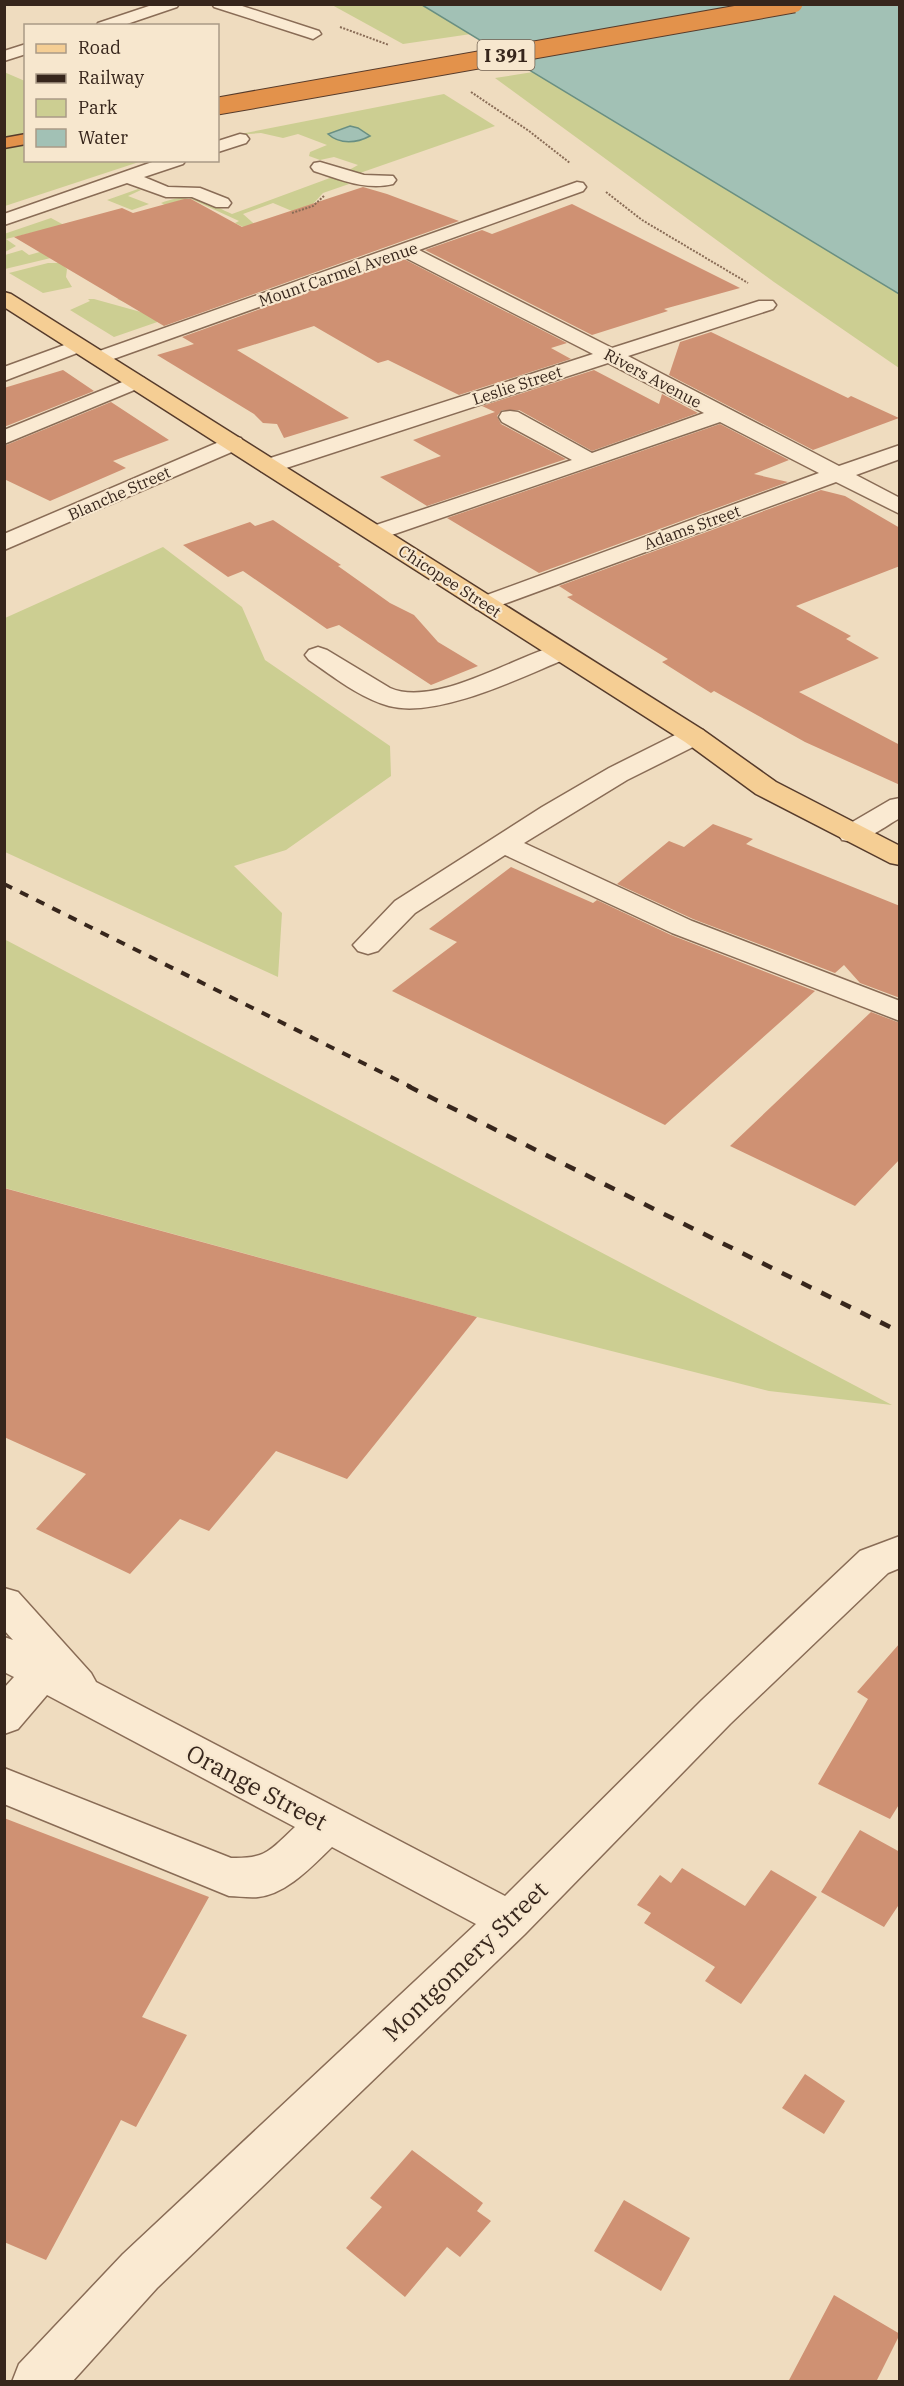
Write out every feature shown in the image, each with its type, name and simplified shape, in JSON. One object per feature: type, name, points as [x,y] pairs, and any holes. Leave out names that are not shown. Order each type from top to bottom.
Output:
[{"type":"highway","name":"I 391","points":[[219,106],[794,4]]},
{"type":"highway","points":[[4,143],[24,139]]},
{"type":"main road","name":"Chicopee Street","points":[[4,298],[694,736],[766,788],[900,857]]},
{"type":"street","points":[[110,24],[172,4]]},
{"type":"street","points":[[219,4],[313,34]]},
{"type":"street","points":[[4,56],[24,50]]},
{"type":"street","points":[[219,147],[240,139]]},
{"type":"street","points":[[4,220],[171,162]]},
{"type":"street","points":[[320,167],[363,180],[387,180]]},
{"type":"street","points":[[127,177],[166,192],[194,192],[222,202]]},
{"type":"street","name":"Mount Carmel Avenue","points":[[4,375],[88,352],[405,250],[577,188]]},
{"type":"street","points":[[467,209],[492,218]]},
{"type":"street","name":"Rivers Avenue","points":[[405,250],[900,507]]},
{"type":"street","name":"Leslie Street","points":[[269,466],[766,305]]},
{"type":"street","points":[[4,438],[137,382]]},
{"type":"street","points":[[375,533],[590,461],[721,414]]},
{"type":"street","points":[[510,417],[590,461]]},
{"type":"street","name":"Blanche Street","points":[[4,543],[233,443]]},
{"type":"street","name":"Adams Street","points":[[485,604],[900,451]]},
{"type":"street","points":[[318,655],[397,700],[415,700],[458,691],[561,652]]},
{"type":"street","points":[[368,945],[405,907],[503,844],[618,774],[694,736]]},
{"type":"street","points":[[852,834],[900,806]]},
{"type":"street","points":[[503,844],[682,927],[900,1012]]},
{"type":"street","name":"Montgomery Street","points":[[37,2382],[140,2271],[510,1920],[716,1712],[874,1562],[900,1551]]},
{"type":"street","points":[[4,1603],[88,1697]]},
{"type":"street","name":"Orange Street","points":[[4,1653],[510,1920]]},
{"type":"street","points":[[4,1718],[41,1674]]},
{"type":"street","points":[[4,1785],[229,1877],[259,1878],[276,1869],[328,1824]]},
{"type":"path","points":[[348,29],[390,45]]},
{"type":"path","points":[[464,87],[529,131],[575,167]]},
{"type":"path","points":[[605,191],[642,220],[753,285]]},
{"type":"green space","points":[[332,5],[422,5],[471,34],[403,44]]},
{"type":"green space","points":[[4,72],[24,81],[24,162],[139,162],[5,206]]},
{"type":"green space","points":[[533,72],[899,294],[899,368],[774,282],[495,78]]},
{"type":"green space","points":[[444,94],[495,126],[357,174],[349,170],[358,165],[334,157],[320,160],[309,156],[310,152],[327,145],[298,134],[283,138],[261,133],[235,135]]},
{"type":"green space","points":[[338,175],[345,177],[341,180],[349,184],[323,193],[313,204],[292,211],[273,203],[243,214],[259,228],[334,260],[178,314],[141,309],[117,299],[196,276],[211,285],[247,275],[240,270],[244,268],[238,265],[259,258],[230,242],[257,234],[235,223],[239,221],[189,198],[205,202],[232,214]]},
{"type":"green space","points":[[138,189],[141,190],[128,196],[149,204],[132,210],[107,200]]},
{"type":"green space","points":[[189,198],[165,205],[161,203],[172,199]]},
{"type":"green space","points":[[51,218],[64,225],[6,239],[16,246],[5,252],[4,234]]},
{"type":"green space","points":[[72,243],[80,251],[5,269],[5,255],[22,250],[29,255]]},
{"type":"green space","points":[[48,263],[61,263],[67,269],[66,277],[72,287],[43,293],[9,273]]},
{"type":"green space","points":[[88,299],[166,319],[114,337],[70,310],[90,301]]},
{"type":"green space","points":[[163,547],[242,607],[265,660],[390,746],[391,776],[286,850],[234,866],[282,913],[278,977],[5,852],[5,618]]},
{"type":"green space","points":[[4,939],[892,1405],[769,1391],[477,1317],[5,1188]]},
{"type":"water","points":[[422,5],[899,5],[899,294]]},
{"type":"water","points":[[350,126],[370,136],[349,142],[338,140],[328,134]]},
{"type":"building","points":[[363,187],[459,221],[164,326],[14,237],[122,208],[133,213],[184,199],[191,199],[242,227]]},
{"type":"building","points":[[572,204],[740,288],[664,309],[668,311],[592,335],[425,250],[482,230],[492,234]]},
{"type":"building","points":[[402,258],[567,343],[551,348],[571,359],[459,395],[388,360],[378,363],[314,326],[237,350],[349,418],[284,438],[277,424],[263,423],[254,414],[157,355],[194,344],[182,337]]},
{"type":"building","points":[[711,332],[848,398],[851,396],[899,418],[813,450],[669,375],[680,342]]},
{"type":"building","points":[[63,370],[94,391],[4,427],[4,388]]},
{"type":"building","points":[[594,370],[659,404],[662,394],[698,413],[592,451],[519,410],[502,410],[497,416],[501,424],[566,459],[427,506],[380,477],[441,456],[413,440],[495,412],[482,406]]},
{"type":"building","points":[[111,402],[169,440],[113,461],[126,468],[50,501],[4,479],[4,446]]},
{"type":"building","points":[[720,424],[789,460],[754,474],[788,482],[539,573],[447,518]]},
{"type":"building","points":[[821,490],[845,496],[900,528],[900,566],[796,606],[851,636],[846,639],[879,658],[799,692],[900,745],[900,785],[805,742],[714,691],[711,693],[662,662],[668,659],[567,597],[573,595],[559,586]]},
{"type":"building","points":[[273,520],[341,565],[338,566],[390,603],[414,615],[438,642],[478,666],[431,685],[339,625],[327,629],[243,571],[228,577],[183,545],[250,522],[255,526]]},
{"type":"building","points":[[713,824],[753,839],[746,844],[900,906],[900,998],[860,983],[844,965],[835,973],[693,919],[617,884],[669,841],[684,847]]},
{"type":"building","points":[[511,867],[593,903],[597,900],[671,935],[815,991],[665,1125],[392,991],[457,942],[429,929]]},
{"type":"building","points":[[871,1012],[900,1023],[900,1159],[855,1206],[730,1146]]},
{"type":"building","points":[[4,1188],[477,1317],[347,1479],[276,1451],[209,1531],[180,1519],[130,1574],[36,1529],[86,1474],[4,1437]]},
{"type":"building","points":[[900,1643],[900,1803],[890,1819],[818,1784],[868,1699],[857,1692]]},
{"type":"building","points":[[4,1818],[209,1897],[142,2017],[187,2035],[136,2127],[121,2120],[46,2260],[4,2242]]},
{"type":"building","points":[[860,1830],[900,1852],[900,1903],[884,1927],[821,1892]]},
{"type":"building","points":[[682,1868],[745,1906],[771,1870],[817,1897],[741,2004],[705,1981],[715,1967],[644,1923],[651,1913],[637,1905],[660,1875],[671,1883]]},
{"type":"building","points":[[805,2074],[845,2101],[824,2134],[782,2108]]},
{"type":"building","points":[[412,2150],[483,2203],[477,2211],[491,2221],[460,2257],[447,2247],[405,2297],[346,2248],[382,2207],[370,2198]]},
{"type":"building","points":[[624,2200],[690,2238],[661,2291],[594,2251]]},
{"type":"building","points":[[834,2295],[900,2334],[876,2382],[788,2382]]},
{"type":"railway","points":[[4,884],[411,1087]]},
{"type":"railway","points":[[408,1086],[900,1332]]}]
